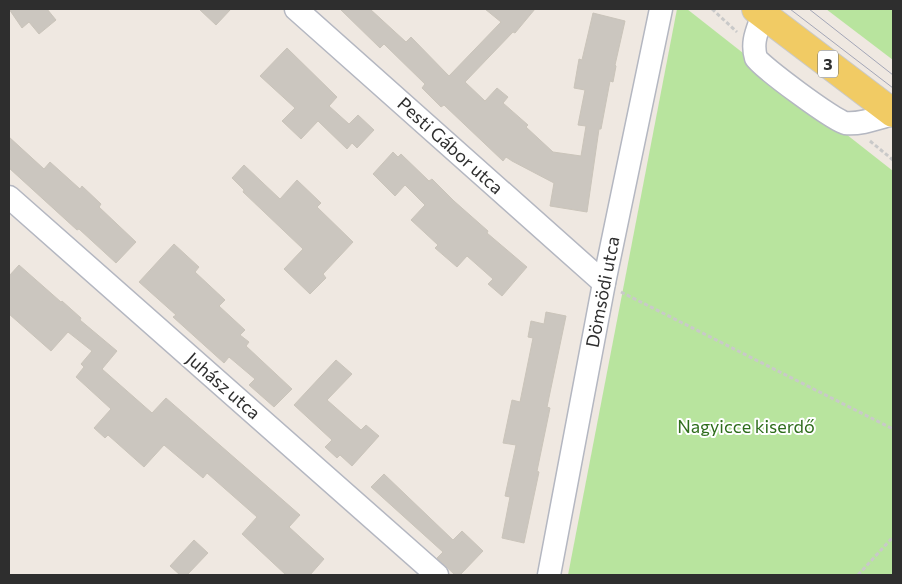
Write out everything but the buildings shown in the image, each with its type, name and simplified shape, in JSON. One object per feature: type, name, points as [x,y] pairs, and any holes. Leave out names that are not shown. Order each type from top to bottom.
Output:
[{"type":"main road","name":"3","points":[[759,11],[893,114]]},
{"type":"street","name":"Pesti Gábor utca","points":[[296,9],[604,283]]},
{"type":"street","name":"Dömsödi utca","points":[[549,575],[604,283],[661,9]]},
{"type":"street","points":[[759,11],[753,43],[757,60],[804,98],[843,123],[857,123],[893,114]]},
{"type":"street","name":"Juhász utca","points":[[9,197],[437,575]]},
{"type":"path","points":[[604,283],[893,429]]},
{"type":"path","points":[[858,575],[893,537]]},
{"type":"green space","name":"Nagyicce kiserdő","points":[[677,9],[687,9],[893,171],[893,575],[568,575]]},
{"type":"green space","points":[[826,9],[893,9],[893,60]]},
{"type":"tram line","points":[[790,9],[893,88]]},
{"type":"tram line","points":[[809,9],[893,75]]}]
